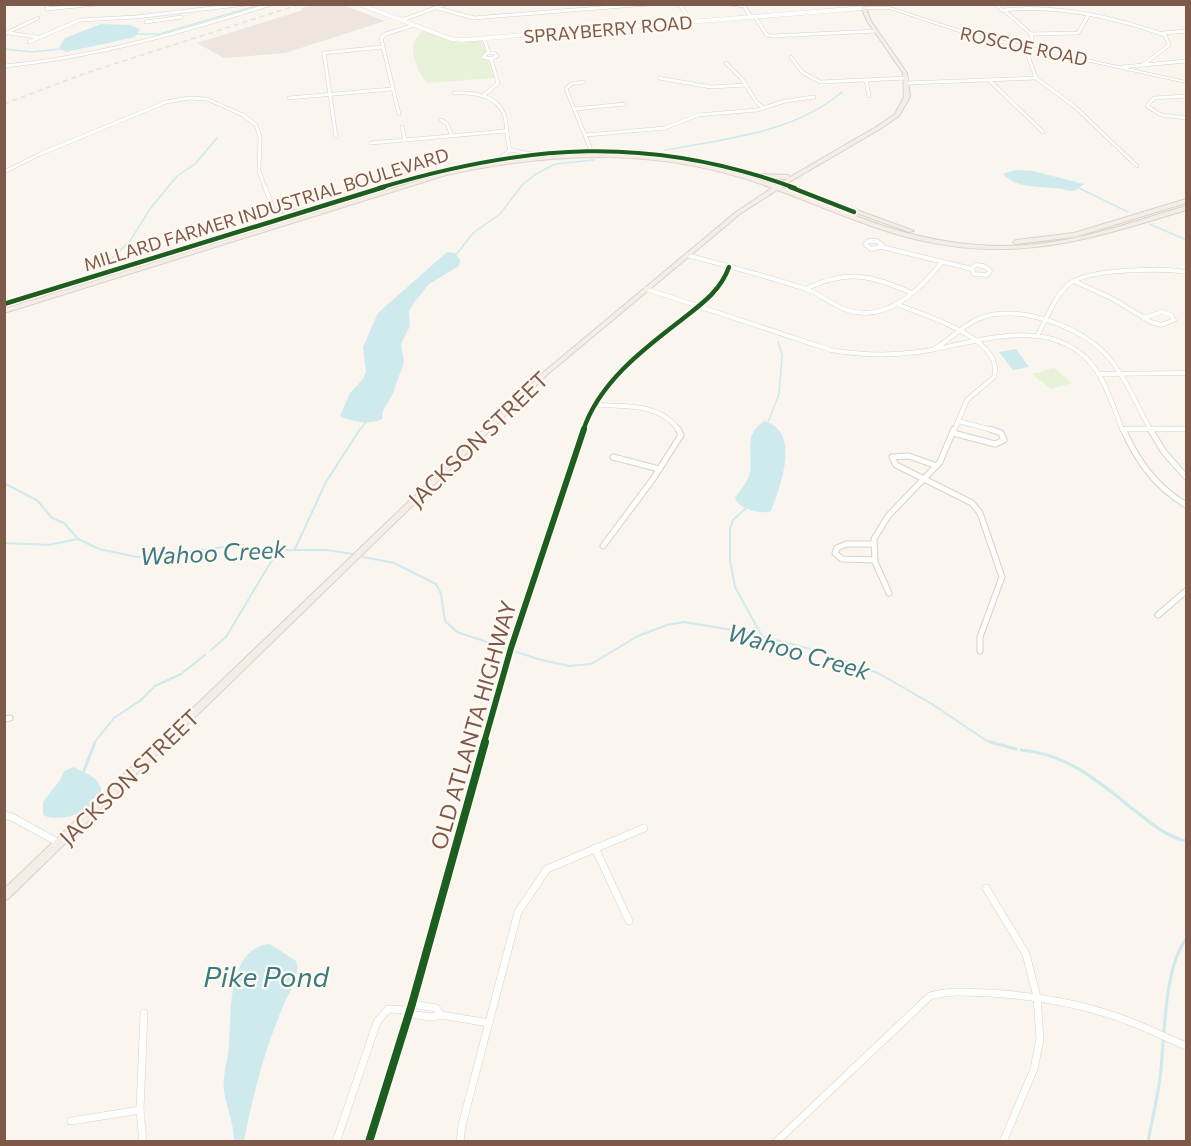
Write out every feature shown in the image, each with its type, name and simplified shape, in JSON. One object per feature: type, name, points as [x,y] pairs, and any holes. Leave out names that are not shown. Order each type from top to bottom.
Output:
[{"type":"main road","points":[[863,6],[876,31],[902,66],[907,81]]},
{"type":"main road","name":"ROSCOE ROAD","points":[[863,6],[890,8],[952,29],[1186,82]]},
{"type":"main road","name":"JACKSON STREET","points":[[4,896],[61,844],[547,372],[738,213],[779,185],[887,123],[905,105],[907,81]]},
{"type":"main road","name":"MILLARD FARMER INDUSTRIAL BOULEVARD","points":[[4,304],[473,167],[534,158],[593,153]]},
{"type":"main road","name":"MILLARD FARMER INDUSTRIAL BOULEVARD","points":[[4,311],[278,223],[318,207],[433,172],[502,157],[532,154],[593,153],[673,156],[802,191],[899,228],[950,239],[990,242],[1025,242],[1066,237],[1186,201]]},
{"type":"main road","points":[[757,178],[794,177],[794,183],[802,191]]},
{"type":"main road","points":[[757,178],[764,189],[762,196],[794,195]]},
{"type":"main road","name":"MILLARD FARMER INDUSTRIAL BOULEVARD","points":[[779,185],[794,195],[890,232],[935,242],[997,248],[1038,247],[1079,241],[1186,208]]},
{"type":"main road","points":[[273,210],[290,213],[318,207]]},
{"type":"street","points":[[48,4],[46,8],[50,10],[96,4]]},
{"type":"street","points":[[29,42],[80,20],[163,14],[246,4]]},
{"type":"street","points":[[4,66],[65,60],[139,45],[271,4]]},
{"type":"street","name":"SPRAYBERRY ROAD","points":[[359,4],[454,39],[484,39],[863,6]]},
{"type":"street","points":[[402,21],[446,4]]},
{"type":"street","points":[[437,8],[474,18],[648,4]]},
{"type":"street","points":[[680,4],[692,22]]},
{"type":"street","points":[[730,4],[744,6],[767,35],[876,31]]},
{"type":"street","points":[[996,4],[1031,34],[1079,32],[1088,16]]},
{"type":"street","points":[[1059,4],[1060,11]]},
{"type":"street","points":[[1003,11],[1029,8],[1060,11],[1163,33],[1186,31]]},
{"type":"street","points":[[163,14],[165,19]]},
{"type":"street","points":[[146,22],[181,17]]},
{"type":"street","points":[[6,33],[38,18]]},
{"type":"street","points":[[25,25],[33,26]]},
{"type":"street","points":[[399,114],[381,38],[384,34],[414,25]]},
{"type":"street","points":[[6,33],[37,38]]},
{"type":"street","points":[[1075,33],[1082,37]]},
{"type":"street","points":[[1143,65],[1169,45],[1163,33]]},
{"type":"street","points":[[1031,34],[1032,40],[1027,60],[1036,78],[1074,106],[1137,166]]},
{"type":"street","points":[[484,39],[489,53]]},
{"type":"street","points":[[336,137],[324,53],[382,47]]},
{"type":"street","points":[[489,53],[497,55],[491,59],[483,57],[489,53]]},
{"type":"street","points":[[791,57],[802,72],[820,82],[990,81],[1036,78]]},
{"type":"street","points":[[484,95],[498,83],[491,59]]},
{"type":"street","points":[[1122,67],[1186,61]]},
{"type":"street","points":[[726,63],[746,85],[757,103],[764,108]]},
{"type":"street","points":[[658,78],[711,87],[746,85]]},
{"type":"street","points":[[866,80],[869,96]]},
{"type":"street","points":[[990,81],[1043,132]]},
{"type":"street","points":[[584,82],[571,84],[566,88],[593,153]]},
{"type":"street","points":[[289,98],[392,89]]},
{"type":"street","points":[[454,93],[484,95],[502,111],[506,120],[510,150]]},
{"type":"street","points":[[1186,96],[1150,100],[1147,106],[1161,116],[1186,118]]},
{"type":"street","points":[[586,135],[665,128],[698,115],[764,108],[785,101],[814,97]]},
{"type":"street","points":[[4,172],[39,154],[166,102],[200,98],[243,115],[256,126],[260,137],[259,171],[278,223]]},
{"type":"street","points":[[574,109],[625,105]]},
{"type":"street","points":[[441,120],[447,124],[452,136]]},
{"type":"street","points":[[402,127],[405,140]]},
{"type":"street","points":[[371,144],[506,131]]},
{"type":"street","points":[[510,150],[532,154]]},
{"type":"street","points":[[502,157],[510,150]]},
{"type":"street","points":[[882,247],[972,268]]},
{"type":"street","points":[[687,255],[805,288],[848,310],[861,313],[883,311],[896,304],[926,284],[942,262]]},
{"type":"street","name":"OLD ATLANTA HIGHWAY","points":[[369,1142],[470,802],[500,682],[594,405],[603,392],[673,326],[699,307],[718,289],[729,267]]},
{"type":"street","points":[[1037,336],[1062,293],[1074,281],[1145,269],[1164,268],[1186,272]]},
{"type":"street","points":[[805,288],[830,277],[849,274],[884,280],[912,293]]},
{"type":"street","points":[[1074,281],[1116,301],[1144,318],[1161,325],[1174,320],[1171,315],[1162,312],[1144,318]]},
{"type":"street","points":[[646,289],[831,350],[853,355],[886,356],[978,342],[1007,334],[1037,336],[1067,346],[1083,354],[1092,363],[1145,473],[1170,497],[1186,505]]},
{"type":"street","points":[[890,593],[875,560],[873,544],[880,526],[926,481],[937,466],[968,398],[991,382],[996,373],[994,358],[978,342],[961,331],[896,304]]},
{"type":"street","points":[[935,349],[979,319],[1004,314],[1047,321],[1088,339],[1109,357],[1151,429],[1178,471],[1186,477]]},
{"type":"street","points":[[1098,374],[1186,373]]},
{"type":"street","points":[[594,405],[654,412],[674,423],[681,435],[603,546]]},
{"type":"street","points":[[953,433],[995,444],[1004,440],[997,431],[958,421]]},
{"type":"street","points":[[1123,429],[1186,429]]},
{"type":"street","points":[[937,466],[909,456],[892,457],[896,465],[975,505],[1002,577],[980,637],[980,651]]},
{"type":"street","points":[[614,457],[659,468]]},
{"type":"street","points":[[873,544],[846,544],[837,548],[835,553],[842,559],[875,560]]},
{"type":"street","points":[[1158,615],[1186,591]]},
{"type":"street","points":[[4,816],[12,817],[61,844]]},
{"type":"street","points":[[460,1142],[462,1125],[518,912],[547,869],[644,828]]},
{"type":"street","points":[[595,848],[629,921]]},
{"type":"street","points":[[986,888],[1026,954],[1037,997],[1041,1039],[1034,1069],[1004,1142]]},
{"type":"street","points":[[776,1142],[930,996],[954,991],[1037,997],[1086,1007],[1132,1022],[1186,1046]]},
{"type":"street","points":[[336,1142],[377,1022],[388,1009],[410,1009],[431,1017],[441,1015],[489,1023]]},
{"type":"street","points":[[143,1142],[140,1110],[144,1013]]},
{"type":"street","points":[[71,1121],[140,1110]]},
{"type":"shaded area","points":[[312,5],[343,5],[385,21],[285,53],[224,58],[197,43],[303,10],[301,8]]},
{"type":"green space","points":[[423,31],[456,41],[482,41],[486,52],[480,56],[488,60],[495,78],[427,83],[417,66],[413,51],[416,38]]},
{"type":"green space","points":[[1054,368],[1072,383],[1051,389],[1032,374]]},
{"type":"water","points":[[101,24],[130,25],[140,29],[135,37],[66,52],[59,48],[65,38]]},
{"type":"water","points":[[1015,170],[1033,171],[1084,184],[1070,191],[1017,183],[1003,174]]},
{"type":"water","points":[[447,252],[455,253],[460,260],[459,266],[429,284],[409,311],[410,326],[401,344],[404,362],[393,393],[383,411],[382,419],[361,422],[340,416],[350,393],[363,379],[366,372],[363,347],[378,313]]},
{"type":"water","points":[[1016,349],[1029,367],[1013,370],[999,352]]},
{"type":"water","points":[[764,421],[776,427],[782,436],[785,448],[783,475],[771,511],[767,512],[745,508],[735,498],[750,473],[750,444],[753,432]]},
{"type":"water","points":[[74,767],[98,782],[101,791],[99,799],[84,812],[73,816],[62,818],[43,815],[43,802],[64,771]]},
{"type":"water","name":"Pike Pond","points":[[270,944],[296,961],[297,972],[265,1054],[244,1141],[234,1141],[225,1098],[224,1074],[234,984],[246,957],[256,948]]},
{"type":"waterway","points":[[136,34],[160,34],[262,4]]},
{"type":"waterway","points":[[4,49],[32,52],[60,49]]},
{"type":"waterway","points":[[665,150],[735,138],[781,125],[803,117],[842,92]]},
{"type":"waterway","points":[[103,267],[130,241],[150,209],[177,176],[195,164],[217,138]]},
{"type":"waterway","points":[[456,255],[473,233],[500,214],[523,184],[536,174],[555,164],[594,160]]},
{"type":"waterway","points":[[1079,188],[1128,212]]},
{"type":"waterway","points":[[1150,224],[1186,240]]},
{"type":"waterway","points":[[768,422],[779,394],[782,355],[778,342]]},
{"type":"waterway","points":[[359,431],[366,422]]},
{"type":"waterway","points":[[295,549],[326,482],[360,429]]},
{"type":"waterway","points":[[4,483],[38,501],[52,518],[64,523],[78,539]]},
{"type":"waterway","points":[[746,508],[733,520],[730,529],[730,560],[735,587],[762,636]]},
{"type":"waterway","name":"Wahoo Creek","points":[[4,543],[49,545],[78,539]]},
{"type":"waterway","name":"Wahoo Creek","points":[[78,539],[99,549],[137,557],[234,546],[278,550]]},
{"type":"waterway","points":[[211,650],[226,637],[278,550]]},
{"type":"waterway","name":"Wahoo Creek","points":[[278,550],[326,550],[353,554]]},
{"type":"waterway","name":"Wahoo Creek","points":[[363,557],[394,563],[436,584],[441,594],[445,621],[457,632],[538,659],[569,666],[591,664],[638,636],[667,625],[684,622],[750,633],[810,649],[878,673],[932,704],[987,741],[995,743]]},
{"type":"waterway","points":[[94,743],[114,718],[141,700],[155,686],[181,674],[205,655]]},
{"type":"waterway","points":[[83,773],[95,742]]},
{"type":"waterway","name":"Wahoo Creek","points":[[990,742],[1016,749]]},
{"type":"waterway","name":"Wahoo Creek","points":[[1021,750],[1054,757],[1068,763],[1095,780],[1158,828],[1186,841]]},
{"type":"waterway","points":[[1148,1142],[1160,1078],[1169,986],[1178,952],[1186,939]]},
{"type":"railway","points":[[4,104],[86,73],[301,4]]},
{"type":"cycle path","points":[[4,304],[433,172],[509,156],[547,152],[625,152],[701,161],[768,179],[854,212]]},
{"type":"cycle path","points":[[369,1142],[412,1004],[511,648],[590,410],[628,366],[713,294],[720,286],[729,267]]}]
